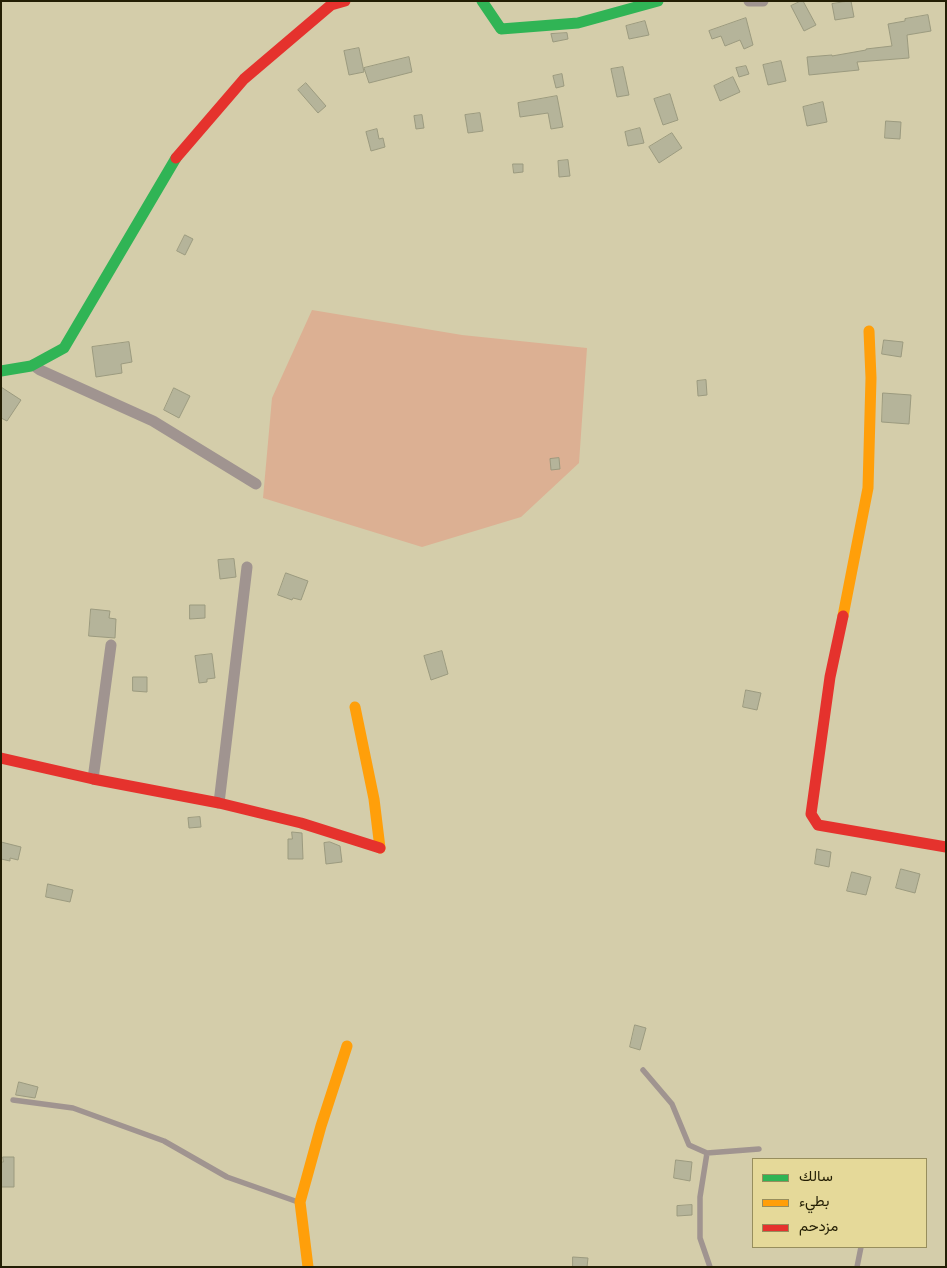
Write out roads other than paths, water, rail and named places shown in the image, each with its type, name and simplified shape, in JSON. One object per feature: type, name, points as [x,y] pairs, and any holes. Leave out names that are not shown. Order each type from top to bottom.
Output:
[{"type":"street","points":[[1,371],[33,365],[64,348],[173,162],[244,79],[331,5],[345,1]]},
{"type":"street","points":[[482,1],[501,29],[578,22],[658,1]]},
{"type":"street","points":[[749,1],[763,1]]},
{"type":"street","points":[[869,331],[871,378],[868,488],[830,677],[811,814],[818,825],[946,847]]},
{"type":"street","points":[[33,365],[40,370],[153,421],[256,484]]},
{"type":"street","points":[[219,803],[247,567]]},
{"type":"street","points":[[93,779],[111,645]]},
{"type":"street","points":[[1,758],[93,779],[219,803],[301,823],[380,848],[374,799],[355,707]]},
{"type":"street","points":[[308,1267],[300,1202],[321,1126],[347,1046]]},
{"type":"lane","points":[[643,1070],[672,1104],[689,1145],[708,1153],[760,1150]]},
{"type":"lane","points":[[12,1100],[72,1108],[91,1114],[164,1140],[227,1177],[300,1202]]},
{"type":"lane","points":[[708,1153],[700,1197],[700,1238],[710,1267]]},
{"type":"lane","points":[[857,1267],[861,1248]]}]
